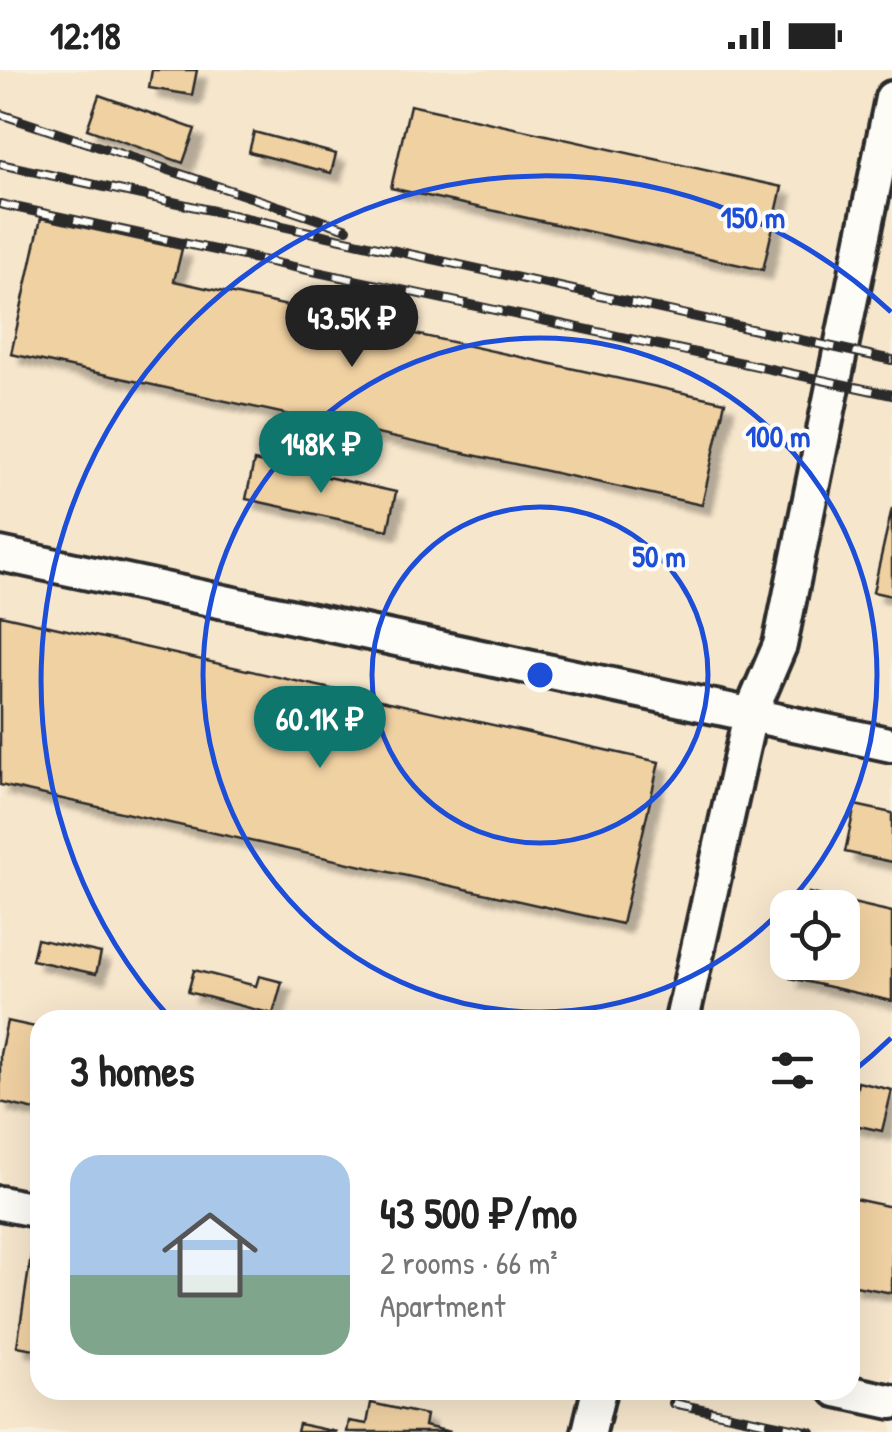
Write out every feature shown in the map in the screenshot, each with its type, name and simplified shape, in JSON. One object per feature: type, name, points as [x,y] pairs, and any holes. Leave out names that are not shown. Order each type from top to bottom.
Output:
[{"type":"lane","points":[[684,1010],[750,715],[780,645],[892,98]]},
{"type":"lane","points":[[0,554],[892,745]]},
{"type":"lane","points":[[0,1203],[30,1209]]},
{"type":"lane","points":[[860,1395],[892,1402]]},
{"type":"lane","points":[[589,1432],[597,1400]]},
{"type":"shaded area","points":[[0,70],[892,70],[892,1432],[0,1432]]},
{"type":"building","points":[[152,70],[197,70],[192,95],[149,88]]},
{"type":"building","points":[[99,95],[195,129],[183,163],[87,129]]},
{"type":"building","points":[[410,105],[782,187],[763,270],[391,188]]},
{"type":"building","points":[[254,132],[336,154],[331,173],[249,152]]},
{"type":"building","points":[[41,218],[182,249],[174,281],[725,402],[702,505],[11,354]]},
{"type":"building","points":[[254,461],[396,492],[388,530],[246,499]]},
{"type":"building","points":[[892,508],[892,596],[873,592]]},
{"type":"building","points":[[0,615],[659,762],[622,924],[0,785]]},
{"type":"building","points":[[855,805],[892,813],[892,862],[845,852]]},
{"type":"building","points":[[860,905],[892,912],[892,1001],[799,980],[860,980]]},
{"type":"building","points":[[37,939],[101,953],[96,974],[32,960]]},
{"type":"building","points":[[194,970],[256,986],[259,976],[282,982],[274,1010],[258,1010],[188,992]]},
{"type":"building","points":[[7,1021],[30,1026],[30,1109],[0,1102],[0,1054]]},
{"type":"building","points":[[860,1082],[892,1090],[882,1131],[860,1126]]},
{"type":"building","points":[[860,1200],[892,1207],[892,1293],[860,1287]]},
{"type":"building","points":[[30,1262],[30,1348],[17,1346]]},
{"type":"building","points":[[371,1403],[426,1415],[424,1426],[451,1432],[347,1432],[349,1421],[367,1424]]},
{"type":"building","points":[[299,1424],[337,1432],[297,1432]]},
{"type":"railway","points":[[0,114],[347,229]]},
{"type":"railway","points":[[0,164],[892,360]]},
{"type":"railway","points":[[0,204],[892,395]]},
{"type":"railway","points":[[673,1403],[811,1432]]}]
